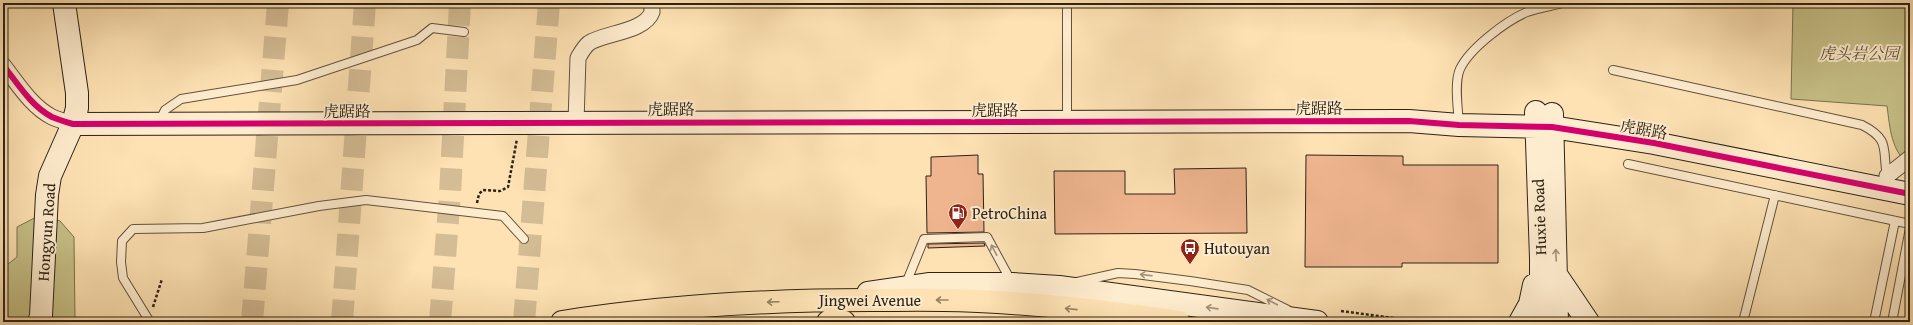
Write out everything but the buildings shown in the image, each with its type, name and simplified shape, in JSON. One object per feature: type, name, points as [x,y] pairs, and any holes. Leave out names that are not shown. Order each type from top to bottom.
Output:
[{"type":"main road","name":"Jingwei Avenue","points":[[562,322],[616,313],[725,303],[812,300],[977,300],[1030,304],[1179,322]]},
{"type":"main road","name":"Jingwei Avenue","points":[[828,322],[844,322]]},
{"type":"street","name":"Hongyun Road","points":[[39,322],[41,316],[50,176],[73,124],[77,108],[77,92],[64,3]]},
{"type":"street","points":[[576,122],[578,58],[582,50],[589,43],[637,26],[646,20],[652,12],[651,3]]},
{"type":"street","points":[[3,66],[41,110],[54,118],[73,124]]},
{"type":"street","name":"虎踞路","points":[[73,124],[158,125],[576,122],[1067,123],[1409,120],[1459,118],[1544,120],[1655,129],[1910,180]]},
{"type":"street","name":"虎踞路","points":[[1544,120],[1654,144],[1910,194]]},
{"type":"street","name":"Huxie Road","points":[[1541,322],[1544,120]]},
{"type":"street","name":"Huxie Road","points":[[1544,120],[1556,276],[1557,322]]},
{"type":"street","points":[[1887,176],[1910,158]]},
{"type":"street","points":[[1520,322],[1530,304],[1541,258]]},
{"type":"street","points":[[1556,276],[1588,322]]},
{"type":"street","points":[[812,300],[904,288],[950,284],[1012,284],[1059,287],[1312,321]]},
{"type":"lane","points":[[1067,3],[1067,123]]},
{"type":"lane","points":[[1459,118],[1457,88],[1459,70],[1470,54],[1502,27],[1527,12],[1563,3]]},
{"type":"lane","points":[[158,125],[165,110],[181,99],[297,80],[417,40],[432,28],[464,32]]},
{"type":"lane","points":[[1613,70],[1862,125],[1874,131],[1882,141],[1886,156],[1887,176]]},
{"type":"lane","points":[[1628,164],[1910,224]]},
{"type":"lane","points":[[1743,322],[1775,195]]},
{"type":"lane","points":[[150,321],[123,278],[121,262],[122,241],[134,229],[203,228],[319,206],[366,200],[503,216],[524,240]]},
{"type":"lane","points":[[1874,322],[1896,221]]},
{"type":"lane","points":[[1892,322],[1910,228]]},
{"type":"lane","points":[[904,288],[924,239],[987,237],[1012,284]]},
{"type":"path","points":[[474,213],[479,194],[483,190],[500,191],[508,187],[520,123]]},
{"type":"path","points":[[150,321],[162,279]]},
{"type":"path","points":[[1341,311],[1416,321]]},
{"type":"path","points":[[1371,322],[1372,315]]},
{"type":"green space","name":"虎头岩公园","points":[[1793,3],[1910,3],[1910,165],[1899,153],[1892,139],[1887,106],[1791,99]]},
{"type":"green space","points":[[42,214],[60,221],[74,237],[75,322],[3,322],[3,268],[17,257],[17,227]]},
{"type":"tunnel","points":[[252,322],[278,3]]},
{"type":"tunnel","points":[[342,322],[365,3]]},
{"type":"tunnel","points":[[440,322],[450,194],[460,3]]},
{"type":"tunnel","points":[[524,322],[549,3]]},
{"type":"cycle path","points":[[3,65],[25,94],[38,107],[52,117],[73,124],[1409,121],[1459,125],[1552,127],[1654,143],[1910,194]]},
{"type":"place","name":"PetroChina","points":[[958,230]]},
{"type":"place","name":"Hutouyan","points":[[1190,265]]}]
